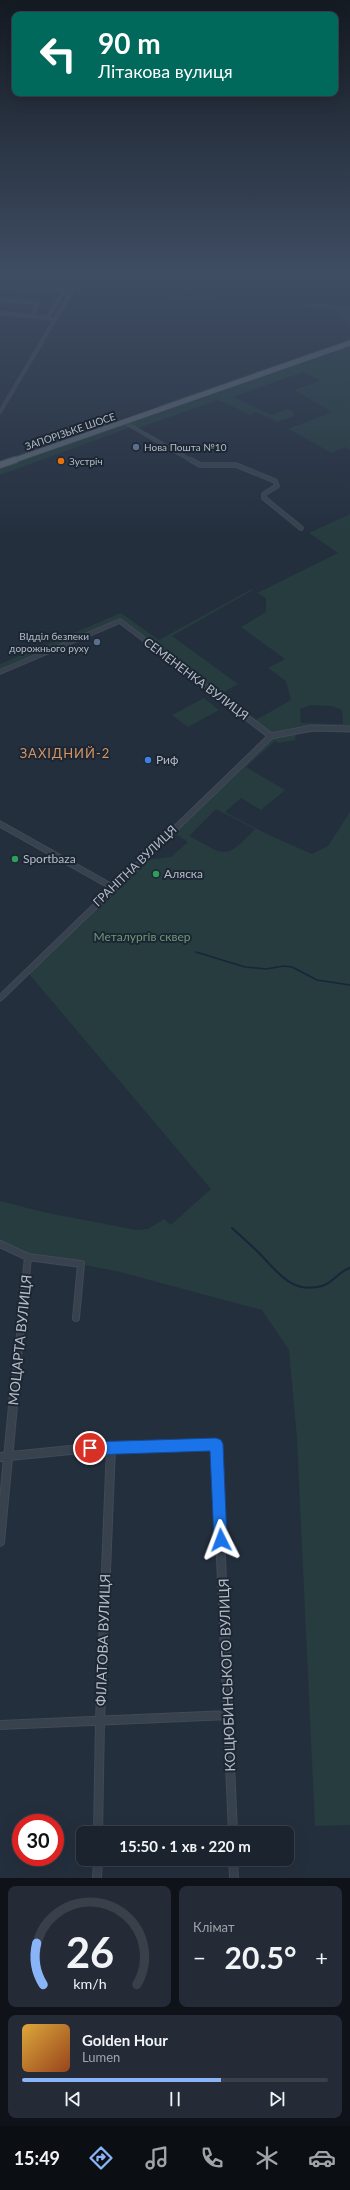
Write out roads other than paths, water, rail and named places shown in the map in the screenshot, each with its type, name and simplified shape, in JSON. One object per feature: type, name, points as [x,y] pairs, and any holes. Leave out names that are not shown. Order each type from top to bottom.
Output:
[{"type":"main road","name":"ЗАПОРІЗЬКЕ ШОСЕ","points":[[0,466],[297,362]]},
{"type":"street","points":[[0,412],[30,362]]},
{"type":"street","points":[[124,422],[200,465],[236,465],[275,481],[277,486],[266,492],[264,498],[302,528]]},
{"type":"street","name":"СЕМЕНЕНКА ВУЛИЦЯ","points":[[0,672],[120,621],[272,736]]},
{"type":"street","points":[[272,736],[312,728],[350,729]]},
{"type":"street","name":"ГРАНІТНА ВУЛИЦЯ","points":[[0,998],[272,736]]},
{"type":"street","points":[[0,824],[114,888]]},
{"type":"street","points":[[0,1244],[28,1258],[81,1264],[76,1318]]},
{"type":"street","name":"МОЦАРТА ВУЛИЦЯ","points":[[0,1542],[4,1456],[28,1258]]},
{"type":"street","name":"КОЦЮБИНСЬКОГО ВУЛИЦЯ","points":[[111,1446],[216,1444],[233,1826]]},
{"type":"street","points":[[4,1456],[111,1446]]},
{"type":"street","name":"ФІЛАТОВА ВУЛИЦЯ","points":[[98,1826],[100,1721],[111,1446]]},
{"type":"street","points":[[0,1725],[229,1715]]},
{"type":"street","points":[[97,1878],[98,1866]]},
{"type":"street","points":[[233,1866],[234,1878]]},
{"type":"waterway","points":[[196,952],[245,967],[266,969],[284,966],[292,967],[317,980],[350,985]]},
{"type":"waterway","points":[[232,1228],[287,1281],[295,1285],[312,1288],[322,1286],[350,1268]]},
{"type":"place","name":"Нова Пошта №10","points":[[136,447]]},
{"type":"place","name":"Зустріч","points":[[61,461]]},
{"type":"place","name":"ВІдділ безпеки дорожнього руху","points":[[97,642]]},
{"type":"place","name":"Риф","points":[[148,760]]},
{"type":"place","name":"Sportbaza","points":[[15,859]]},
{"type":"place","name":"Аляска","points":[[156,874]]},
{"type":"district","name":"ЗАХІДНИЙ-2","points":[[65,753]]},
{"type":"park label","name":"Металургів сквер","points":[[142,937]]}]
